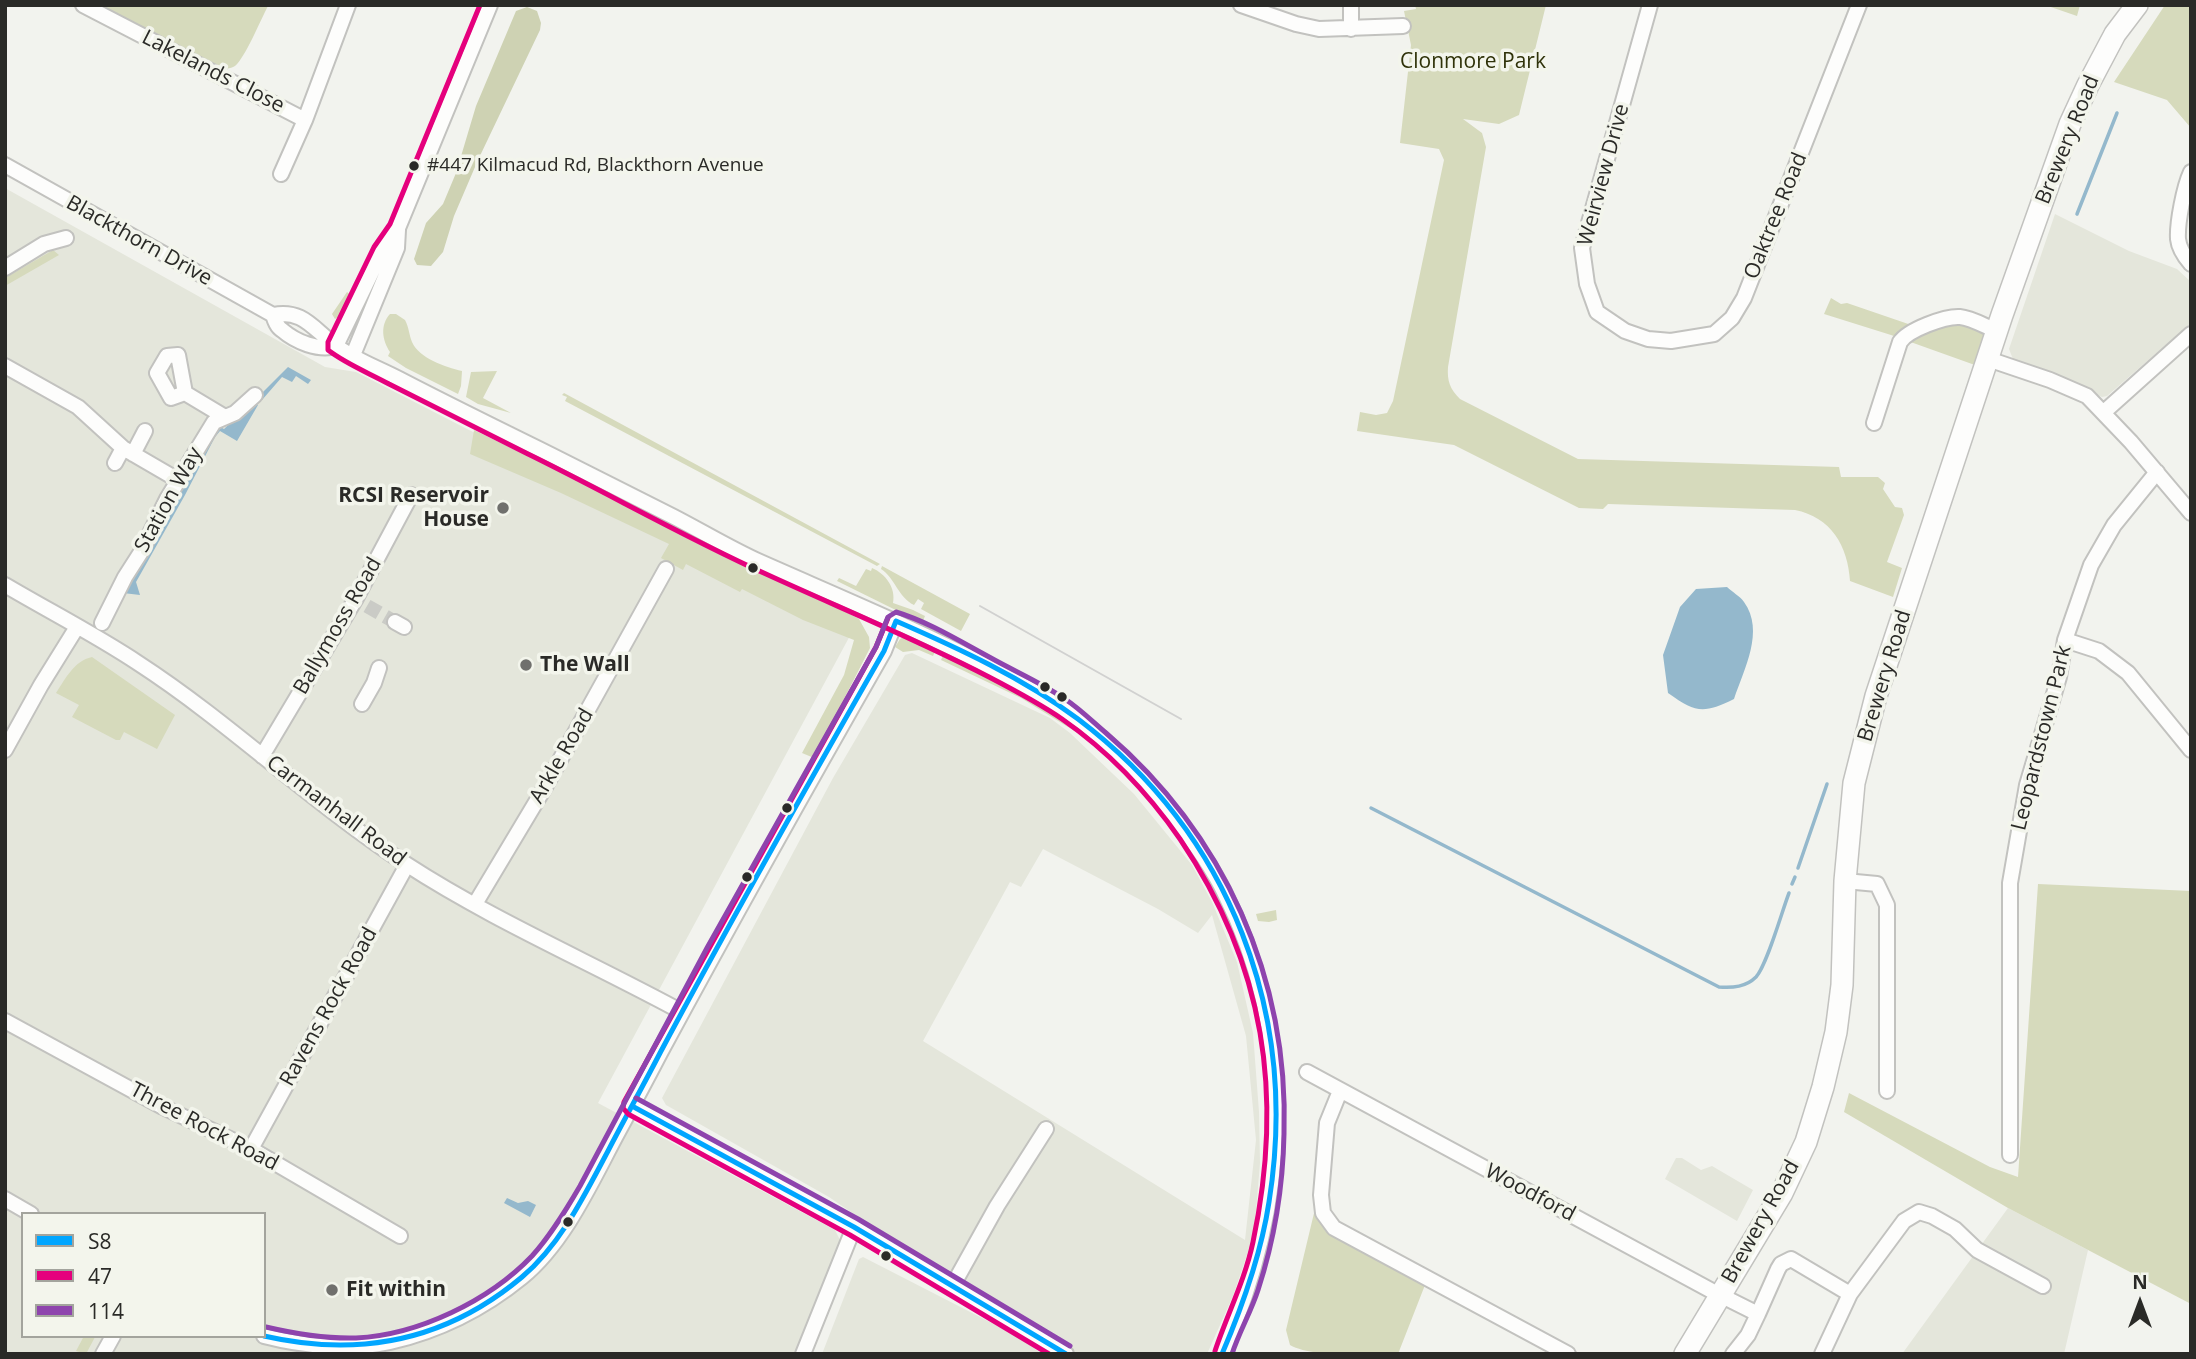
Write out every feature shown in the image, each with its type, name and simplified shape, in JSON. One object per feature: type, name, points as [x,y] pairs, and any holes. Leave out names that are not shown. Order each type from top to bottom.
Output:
[{"type":"highway","name":"Brewery Road","points":[[1685,1354],[1782,1193],[1805,1142],[1823,1087],[1836,1032],[1842,985],[1846,880],[1854,783],[1876,696],[1997,331],[2070,124],[2115,34],[2137,5]]},
{"type":"street","name":"Lakelands Close","points":[[83,5],[305,120]]},
{"type":"street","name":"Lakelands Close","points":[[281,174],[305,120],[348,5]]},
{"type":"street","points":[[336,346],[382,251],[398,228],[490,5]]},
{"type":"street","points":[[1241,5],[1319,29],[1402,25]]},
{"type":"street","points":[[1351,5],[1351,29]]},
{"type":"street","name":"Weirview Drive","points":[[1625,331],[1597,312],[1587,284],[1582,248],[1650,5]]},
{"type":"street","name":"Oaktree Road","points":[[1625,331],[1648,339],[1671,341],[1714,334],[1732,318],[1744,298],[1859,5]]},
{"type":"street","name":"Blackthorn Drive","points":[[5,165],[273,315],[288,312],[312,324],[336,346],[353,355],[755,559],[896,621],[1024,686],[1067,711],[1151,786],[1198,847],[1223,888],[1261,988],[1268,1020],[1275,1085],[1275,1127],[1268,1205],[1248,1292],[1223,1353]]},
{"type":"street","points":[[2191,172],[2184,189],[2178,239],[2180,248],[2191,264]]},
{"type":"street","points":[[353,355],[397,247],[398,228]]},
{"type":"street","points":[[5,268],[44,244],[66,238]]},
{"type":"street","points":[[1874,423],[1904,336],[1938,321],[1960,317],[1997,331]]},
{"type":"street","points":[[2104,412],[2191,334]]},
{"type":"street","points":[[174,399],[180,351],[167,356],[157,373],[174,399],[225,417]]},
{"type":"street","points":[[1988,359],[2081,393],[2104,412],[2191,513]]},
{"type":"street","points":[[5,366],[78,407],[128,451],[178,480]]},
{"type":"street","name":"Station Way","points":[[102,623],[178,480],[214,422],[235,413],[255,395]]},
{"type":"street","points":[[115,463],[145,431]]},
{"type":"street","name":"Leopardstown Park","points":[[2010,1155],[2010,883],[2027,785],[2059,677],[2066,640],[2086,579],[2104,541],[2125,510],[2157,472]]},
{"type":"street","name":"Ballymoss Road","points":[[262,756],[361,603],[411,495]]},
{"type":"street","name":"Arkle Road","points":[[475,904],[536,803],[666,569]]},
{"type":"street","name":"Carmanhall Road","points":[[5,585],[138,663],[262,756],[336,816],[407,865],[475,904],[682,1012]]},
{"type":"street","points":[[266,1336],[343,1347],[389,1343],[453,1321],[488,1302],[524,1276],[544,1255],[570,1219],[682,1012],[884,651],[896,621]]},
{"type":"street","points":[[5,750],[77,627]]},
{"type":"street","points":[[2066,640],[2099,652],[2128,673],[2191,750]]},
{"type":"street","points":[[362,704],[379,668]]},
{"type":"street","name":"Ravens Rock Road","points":[[251,1149],[407,865]]},
{"type":"street","points":[[1846,880],[1877,884],[1887,905],[1887,1091]]},
{"type":"street","name":"Three Rock Road","points":[[5,1021],[163,1107],[251,1149],[400,1236]]},
{"type":"street","name":"Woodford","points":[[1307,1072],[1720,1296],[1758,1314]]},
{"type":"street","points":[[1340,1091],[1327,1123],[1321,1195],[1327,1222],[1569,1354]]},
{"type":"street","points":[[632,1106],[854,1227],[1066,1354]]},
{"type":"street","points":[[953,1285],[997,1206],[1046,1129]]},
{"type":"street","points":[[5,1199],[27,1212]]},
{"type":"street","points":[[1822,1354],[1850,1294],[1904,1221],[1919,1212],[1955,1229],[1977,1250],[2043,1286]]},
{"type":"street","points":[[803,1354],[854,1227]]},
{"type":"street","points":[[1733,1354],[1748,1335],[1781,1264],[1791,1259],[1850,1294]]},
{"type":"street","points":[[103,1354],[112,1338]]},
{"type":"shaded area","points":[[5,188],[325,367],[356,372],[469,430],[791,583],[859,619],[598,1103],[835,1230],[840,1240],[797,1354],[5,1354]]},
{"type":"shaded area","points":[[2055,214],[2129,251],[2177,269],[2191,282],[2191,323],[2107,396],[2102,397],[2013,359],[2009,349]]},
{"type":"shaded area","points":[[912,653],[1050,718],[1070,733],[1134,794],[1192,865],[1212,902],[1237,962],[1253,1033],[1260,1163],[1255,1224],[1249,1249],[1233,1296],[1207,1354],[1079,1354],[943,1275],[829,1197],[666,1105],[662,1098],[833,778],[905,655]],"holes":[[[1043,849],[1198,933],[1212,915],[1246,1036],[1256,1140],[1245,1240],[923,1041],[1010,882],[1021,887]]]},
{"type":"shaded area","points":[[1676,1158],[1682,1158],[1701,1170],[1712,1166],[1753,1190],[1737,1221],[1665,1179]]},
{"type":"shaded area","points":[[2008,1208],[2088,1250],[2064,1354],[1902,1354]]},
{"type":"shaded area","points":[[863,1257],[1017,1336],[1042,1354],[822,1354],[859,1259]]},
{"type":"green space","points":[[95,5],[268,6],[239,62],[231,68],[218,69]]},
{"type":"green space","name":"Clonmore Park","points":[[1415,5],[1546,5],[1519,115],[1499,124],[1463,119],[1482,133],[1486,147],[1448,367],[1450,384],[1460,399],[1578,459],[1839,467],[1841,477],[1878,477],[1885,483],[1883,489],[1895,507],[1902,508],[1904,515],[1887,562],[1902,568],[1893,597],[1850,581],[1846,556],[1835,535],[1828,526],[1808,514],[1795,510],[1608,504],[1603,509],[1579,508],[1454,445],[1357,431],[1360,412],[1376,415],[1387,413],[1393,401],[1444,160],[1439,149],[1400,143],[1411,45],[1404,11],[1416,9]]},
{"type":"green space","points":[[2045,5],[2080,5],[2077,16]]},
{"type":"green space","points":[[2165,5],[2191,5],[2191,128],[2167,100],[2114,82]]},
{"type":"green space","points":[[527,7],[537,11],[540,30],[478,160],[454,216],[443,252],[431,266],[417,265],[414,259],[426,223],[443,204],[456,173],[476,106],[516,11]]},
{"type":"green space","points":[[53,250],[59,255],[5,286],[5,278]]},
{"type":"green space","points":[[347,292],[352,296],[350,303],[335,319],[332,314]]},
{"type":"green space","points":[[1831,298],[1841,304],[1847,303],[1920,328],[1960,317],[1997,330],[1986,369],[1824,314]]},
{"type":"green space","points":[[390,314],[396,314],[405,320],[412,342],[420,353],[462,371],[458,394],[388,356],[390,352],[383,333]]},
{"type":"green space","points":[[497,371],[483,398],[511,413],[478,404],[466,397],[471,372]]},
{"type":"green space","points":[[564,393],[880,564],[877,566],[565,401],[567,397],[562,395]]},
{"type":"green space","points":[[474,430],[791,583],[859,619],[869,637],[870,648],[814,758],[802,753],[844,675],[854,640],[803,620],[742,589],[740,592],[686,564],[683,570],[661,558],[669,544],[470,454]]},
{"type":"green space","points":[[882,566],[970,614],[961,631],[921,609],[924,603],[918,599],[914,605],[909,602],[881,569]]},
{"type":"green space","points":[[872,568],[889,582],[894,597],[893,603],[925,616],[922,623],[837,581],[839,578],[856,586],[866,569],[871,571]]},
{"type":"green space","points":[[907,635],[937,647],[933,656],[919,650],[903,652],[895,647],[900,639]]},
{"type":"green space","points":[[945,651],[963,664],[1047,706],[1064,717],[1081,735],[1021,698],[941,660]]},
{"type":"green space","points":[[92,657],[175,715],[157,749],[124,732],[120,740],[116,740],[72,717],[79,705],[56,693],[75,666]]},
{"type":"green space","points":[[2038,884],[2191,891],[2191,1304],[2008,1208],[1844,1112],[1849,1093],[1990,1167],[2018,1177]]},
{"type":"green space","points":[[1276,910],[1277,920],[1258,921],[1256,914]]},
{"type":"green space","points":[[1315,1209],[1320,1223],[1331,1234],[1425,1285],[1398,1354],[1327,1354],[1290,1345],[1286,1330]]},
{"type":"green space","points":[[83,1338],[94,1338],[86,1354],[76,1351]]},
{"type":"water","points":[[288,367],[311,380],[308,384],[296,376],[292,382],[282,377],[262,400],[258,397]]},
{"type":"water","points":[[253,401],[258,405],[237,441],[220,431],[215,437],[136,582],[140,595],[123,593],[217,425],[224,429]]},
{"type":"water","points":[[1727,587],[1742,600],[1750,613],[1753,625],[1751,650],[1734,699],[1707,709],[1693,708],[1668,693],[1663,655],[1680,607],[1696,589]]},
{"type":"water","points":[[507,1198],[518,1203],[528,1201],[536,1205],[530,1217],[504,1203]]},
{"type":"waterway","points":[[2077,214],[2117,113]]},
{"type":"waterway","points":[[1798,868],[1827,784]]},
{"type":"waterway","points":[[1371,808],[1719,987],[1739,986],[1756,977],[1769,950],[1789,893]]},
{"type":"waterway","points":[[1792,884],[1795,877]]},
{"type":"tunnel","points":[[367,606],[395,622]]},
{"type":"tram line","points":[[980,606],[1181,719]]},
{"type":"transit line","name":"47","points":[[480,5],[390,224],[374,247],[328,342],[328,350],[342,360],[705,545],[934,650],[1017,692],[1079,731],[1141,789],[1180,839],[1209,886],[1232,934],[1249,983],[1260,1033],[1266,1083],[1267,1135],[1262,1188],[1250,1256],[1215,1351]]},
{"type":"transit line","name":"114","points":[[266,1327],[311,1336],[344,1338],[404,1330],[428,1323],[474,1301],[515,1272],[532,1256],[552,1231],[580,1186],[707,948],[876,647],[888,617],[896,612],[933,627],[1038,683],[1065,699],[1106,733],[1148,773],[1184,816],[1215,863],[1241,913],[1261,965],[1275,1020],[1283,1076],[1284,1134],[1280,1193],[1269,1252],[1255,1298],[1232,1354]]},
{"type":"transit line","name":"47","points":[[888,618],[876,647],[623,1108],[628,1114],[850,1235],[1049,1354]]},
{"type":"transit line","name":"S8","points":[[896,621],[966,653],[1035,690],[1078,719],[1131,765],[1177,817],[1214,873],[1242,934],[1262,997],[1273,1064],[1276,1132],[1269,1202],[1261,1241],[1244,1298],[1222,1354]]},
{"type":"transit line","name":"S8","points":[[266,1336],[334,1345],[368,1344],[432,1330],[493,1299],[522,1277],[549,1250],[590,1185],[715,952],[884,651],[896,621]]},
{"type":"transit line","name":"114","points":[[636,1098],[858,1219],[1070,1346]]},
{"type":"transit line","name":"S8","points":[[632,1106],[854,1227],[1066,1354]]},
{"type":"place","name":"#447 Kilmacud Rd, Blackthorn Avenue","points":[[414,166]]},
{"type":"place","name":"RCSI Reservoir House","points":[[503,508]]},
{"type":"place","name":"The Wall","points":[[526,665]]},
{"type":"place","name":"Fit within","points":[[332,1290]]}]
